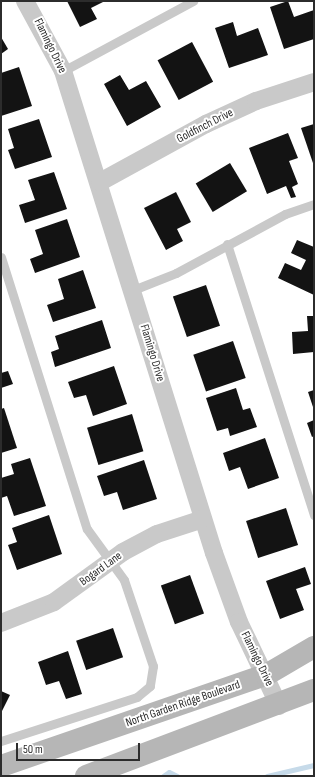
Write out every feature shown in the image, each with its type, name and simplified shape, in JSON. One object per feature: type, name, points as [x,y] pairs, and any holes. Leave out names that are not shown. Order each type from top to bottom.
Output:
[{"type":"main road","name":"North Garden Ridge Boulevard","points":[[1,766],[266,675],[314,647]]},
{"type":"main road","points":[[86,776],[279,706],[314,690]]},
{"type":"street","name":"Flamingo Drive","points":[[25,1],[63,71],[100,182],[203,519],[239,622],[266,675],[279,706]]},
{"type":"street","name":"Goldfinch Drive","points":[[100,182],[235,111],[314,82]]},
{"type":"street","name":"Bogard Lane","points":[[1,623],[54,602],[109,562],[157,534],[203,519]]},
{"type":"lane","points":[[63,71],[193,1]]},
{"type":"lane","points":[[133,290],[176,273],[227,244],[285,214],[314,204]]},
{"type":"lane","points":[[227,244],[314,515]]},
{"type":"lane","points":[[1,257],[87,529],[109,562],[124,580],[137,611],[153,666],[150,686],[137,697],[113,707],[1,741]]},
{"type":"building","points":[[67,1],[105,1],[91,8],[97,19],[80,27]]},
{"type":"building","points":[[288,1],[294,17],[314,10],[314,39],[284,49],[270,7]]},
{"type":"building","points":[[233,22],[237,36],[258,28],[268,55],[229,68],[215,28]]},
{"type":"building","points":[[1,37],[8,49],[1,54]]},
{"type":"building","points":[[192,42],[213,82],[179,100],[158,60]]},
{"type":"building","points":[[19,67],[32,106],[1,116],[1,73]]},
{"type":"building","points":[[120,75],[129,90],[146,81],[161,107],[127,126],[104,84]]},
{"type":"building","points":[[39,119],[52,157],[15,169],[8,150],[14,148],[8,129]]},
{"type":"building","points":[[314,124],[314,166],[301,128]]},
{"type":"building","points":[[288,133],[298,158],[289,161],[298,184],[292,187],[296,197],[291,198],[286,186],[267,194],[249,148]]},
{"type":"building","points":[[230,163],[247,191],[213,212],[196,184]]},
{"type":"building","points":[[54,172],[67,209],[25,223],[19,205],[35,200],[28,180]]},
{"type":"building","points":[[176,192],[191,222],[177,229],[183,241],[166,250],[144,208]]},
{"type":"building","points":[[67,219],[80,257],[35,273],[30,259],[43,254],[35,230]]},
{"type":"building","points":[[297,240],[314,247],[314,295],[278,278],[285,263],[301,270],[306,260],[291,253]]},
{"type":"building","points":[[83,270],[96,308],[53,322],[47,305],[64,299],[58,279]]},
{"type":"building","points":[[206,285],[220,326],[187,337],[173,296]]},
{"type":"building","points":[[307,316],[314,316],[314,352],[293,354],[292,332],[308,331]]},
{"type":"building","points":[[102,320],[111,348],[55,367],[51,352],[59,349],[55,336]]},
{"type":"building","points":[[233,341],[246,378],[206,392],[193,355]]},
{"type":"building","points":[[114,366],[127,404],[93,416],[86,395],[74,398],[68,382]]},
{"type":"building","points":[[8,371],[13,384],[1,388],[1,373]]},
{"type":"building","points":[[236,388],[243,410],[250,408],[257,427],[230,436],[228,428],[217,431],[206,398]]},
{"type":"building","points":[[314,390],[314,410],[308,392]]},
{"type":"building","points":[[4,408],[17,448],[1,453],[1,409]]},
{"type":"building","points":[[132,414],[143,451],[98,465],[87,428]]},
{"type":"building","points":[[314,420],[314,436],[312,437],[307,423]]},
{"type":"building","points":[[265,438],[279,478],[248,489],[240,467],[229,471],[223,453]]},
{"type":"building","points":[[30,458],[46,506],[14,516],[7,496],[1,498],[1,478],[14,474],[11,464]]},
{"type":"building","points":[[144,460],[157,499],[123,510],[117,492],[104,496],[97,476]]},
{"type":"building","points":[[286,508],[298,545],[258,558],[246,521]]},
{"type":"building","points":[[49,515],[62,554],[17,570],[8,545],[17,542],[12,528]]},
{"type":"building","points":[[305,567],[311,584],[296,589],[304,610],[280,619],[266,581]]},
{"type":"building","points":[[190,575],[204,614],[175,624],[161,586]]},
{"type":"building","points":[[113,628],[123,657],[86,670],[76,641]]},
{"type":"building","points":[[68,651],[82,694],[66,699],[59,681],[46,685],[38,662]]},
{"type":"building","points":[[1,691],[10,695],[2,711],[1,711]]},
{"type":"waterway","points":[[267,776],[314,765]]},
{"type":"waterway","points":[[163,776],[169,772],[177,776]]}]
